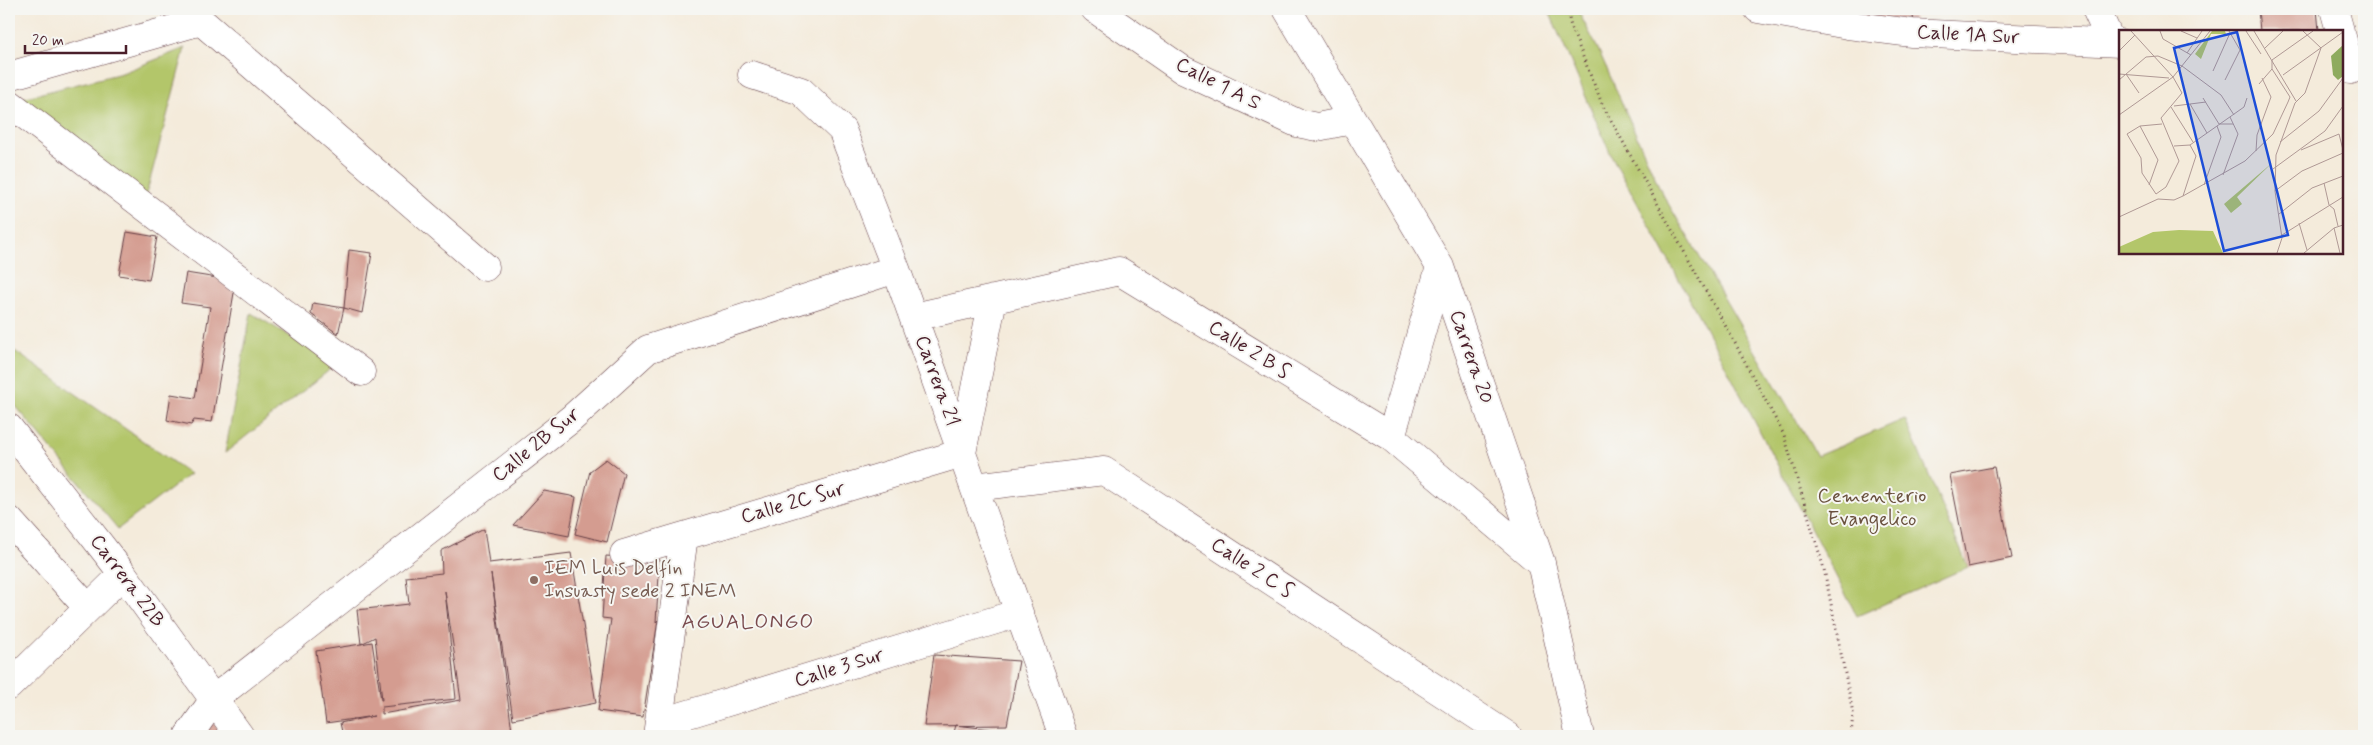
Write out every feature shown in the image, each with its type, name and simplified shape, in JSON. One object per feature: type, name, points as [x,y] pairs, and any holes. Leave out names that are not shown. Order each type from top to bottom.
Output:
[{"type":"street","name":"Calle 1 A S","points":[[1095,9],[1183,70],[1297,123],[1317,126],[1352,120]]},
{"type":"street","name":"Carrera 20","points":[[1288,9],[1440,267],[1540,563],[1580,736]]},
{"type":"street","name":"Calle 1A Sur","points":[[1758,9],[1846,17],[1912,33],[2116,43]]},
{"type":"street","points":[[2096,9],[2116,43]]},
{"type":"street","points":[[2334,9],[2340,30]]},
{"type":"street","points":[[9,76],[201,21],[485,267]]},
{"type":"street","points":[[2343,41],[2352,71]]},
{"type":"street","name":"Carrera 21","points":[[752,76],[801,90],[842,130],[914,316],[1063,736]]},
{"type":"street","points":[[9,103],[361,372]]},
{"type":"street","points":[[1391,437],[1440,267]]},
{"type":"street","name":"Calle 2B Sur","points":[[188,736],[215,698],[571,418],[648,349],[896,268]]},
{"type":"street","name":"Calle 2 B S","points":[[914,316],[1120,271],[1391,437],[1540,563]]},
{"type":"street","points":[[962,453],[993,299]]},
{"type":"street","name":"Carrera 22B","points":[[9,428],[123,574],[215,698],[240,736]]},
{"type":"street","name":"Calle 2C Sur","points":[[624,554],[962,453]]},
{"type":"street","name":"Calle 2 C S","points":[[974,487],[1104,471],[1508,736]]},
{"type":"street","points":[[9,520],[88,608]]},
{"type":"street","points":[[658,730],[684,536]]},
{"type":"street","points":[[9,686],[123,574]]},
{"type":"street","name":"Calle 3 Sur","points":[[658,730],[1019,613]]},
{"type":"path","points":[[1567,9],[1571,27],[1603,106],[1784,435],[1824,569],[1853,713],[1851,736]]},
{"type":"green space","name":"Cementerio Evangelico","points":[[1548,9],[1577,9],[1598,49],[1662,193],[1817,456],[1905,419],[1968,567],[1857,616],[1707,331],[1610,153]]},
{"type":"green space","points":[[185,48],[145,199],[18,99],[122,73]]},
{"type":"green space","points":[[251,313],[337,364],[225,453]]},
{"type":"green space","points":[[9,347],[190,474],[118,529],[9,398]]},
{"type":"building","points":[[1849,9],[1911,9],[1916,28],[1852,20]]},
{"type":"building","points":[[2258,9],[2317,9],[2319,30],[2260,30]]},
{"type":"building","points":[[127,232],[157,237],[149,280],[119,275]]},
{"type":"building","points":[[349,250],[372,253],[362,313],[344,308]]},
{"type":"building","points":[[186,273],[236,281],[212,422],[194,420],[191,425],[167,420],[171,394],[195,398],[210,307],[181,303]]},
{"type":"building","points":[[313,303],[344,308],[338,334],[311,314]]},
{"type":"building","points":[[606,459],[624,473],[607,542],[575,534],[590,471]]},
{"type":"building","points":[[1994,467],[2012,558],[1968,567],[1950,475]]},
{"type":"building","points":[[544,491],[576,497],[569,536],[513,525]]},
{"type":"building","points":[[484,529],[489,563],[571,553],[596,703],[513,719],[491,574],[512,731],[475,736],[343,736],[340,723],[374,716],[326,723],[316,651],[361,644],[357,610],[409,604],[406,577],[442,573],[441,551]],"holes":[[[445,591],[461,700],[382,714],[382,707],[456,699]],[[375,637],[382,700],[372,642],[361,644]]]},
{"type":"building","points":[[606,556],[660,560],[656,622],[658,620],[643,717],[598,711],[611,619],[602,618]]},
{"type":"building","points":[[934,655],[1019,661],[1007,725],[924,726]]},
{"type":"building","points":[[213,721],[224,736],[208,736],[202,729]]},
{"type":"building","points":[[956,725],[1005,731],[1004,736],[953,736]]},
{"type":"place","name":"IEM Luis Delfín Insuasty sede 2 INEM","points":[[534,580]]},
{"type":"district","name":"AGUALONGO","points":[[748,622]]}]
